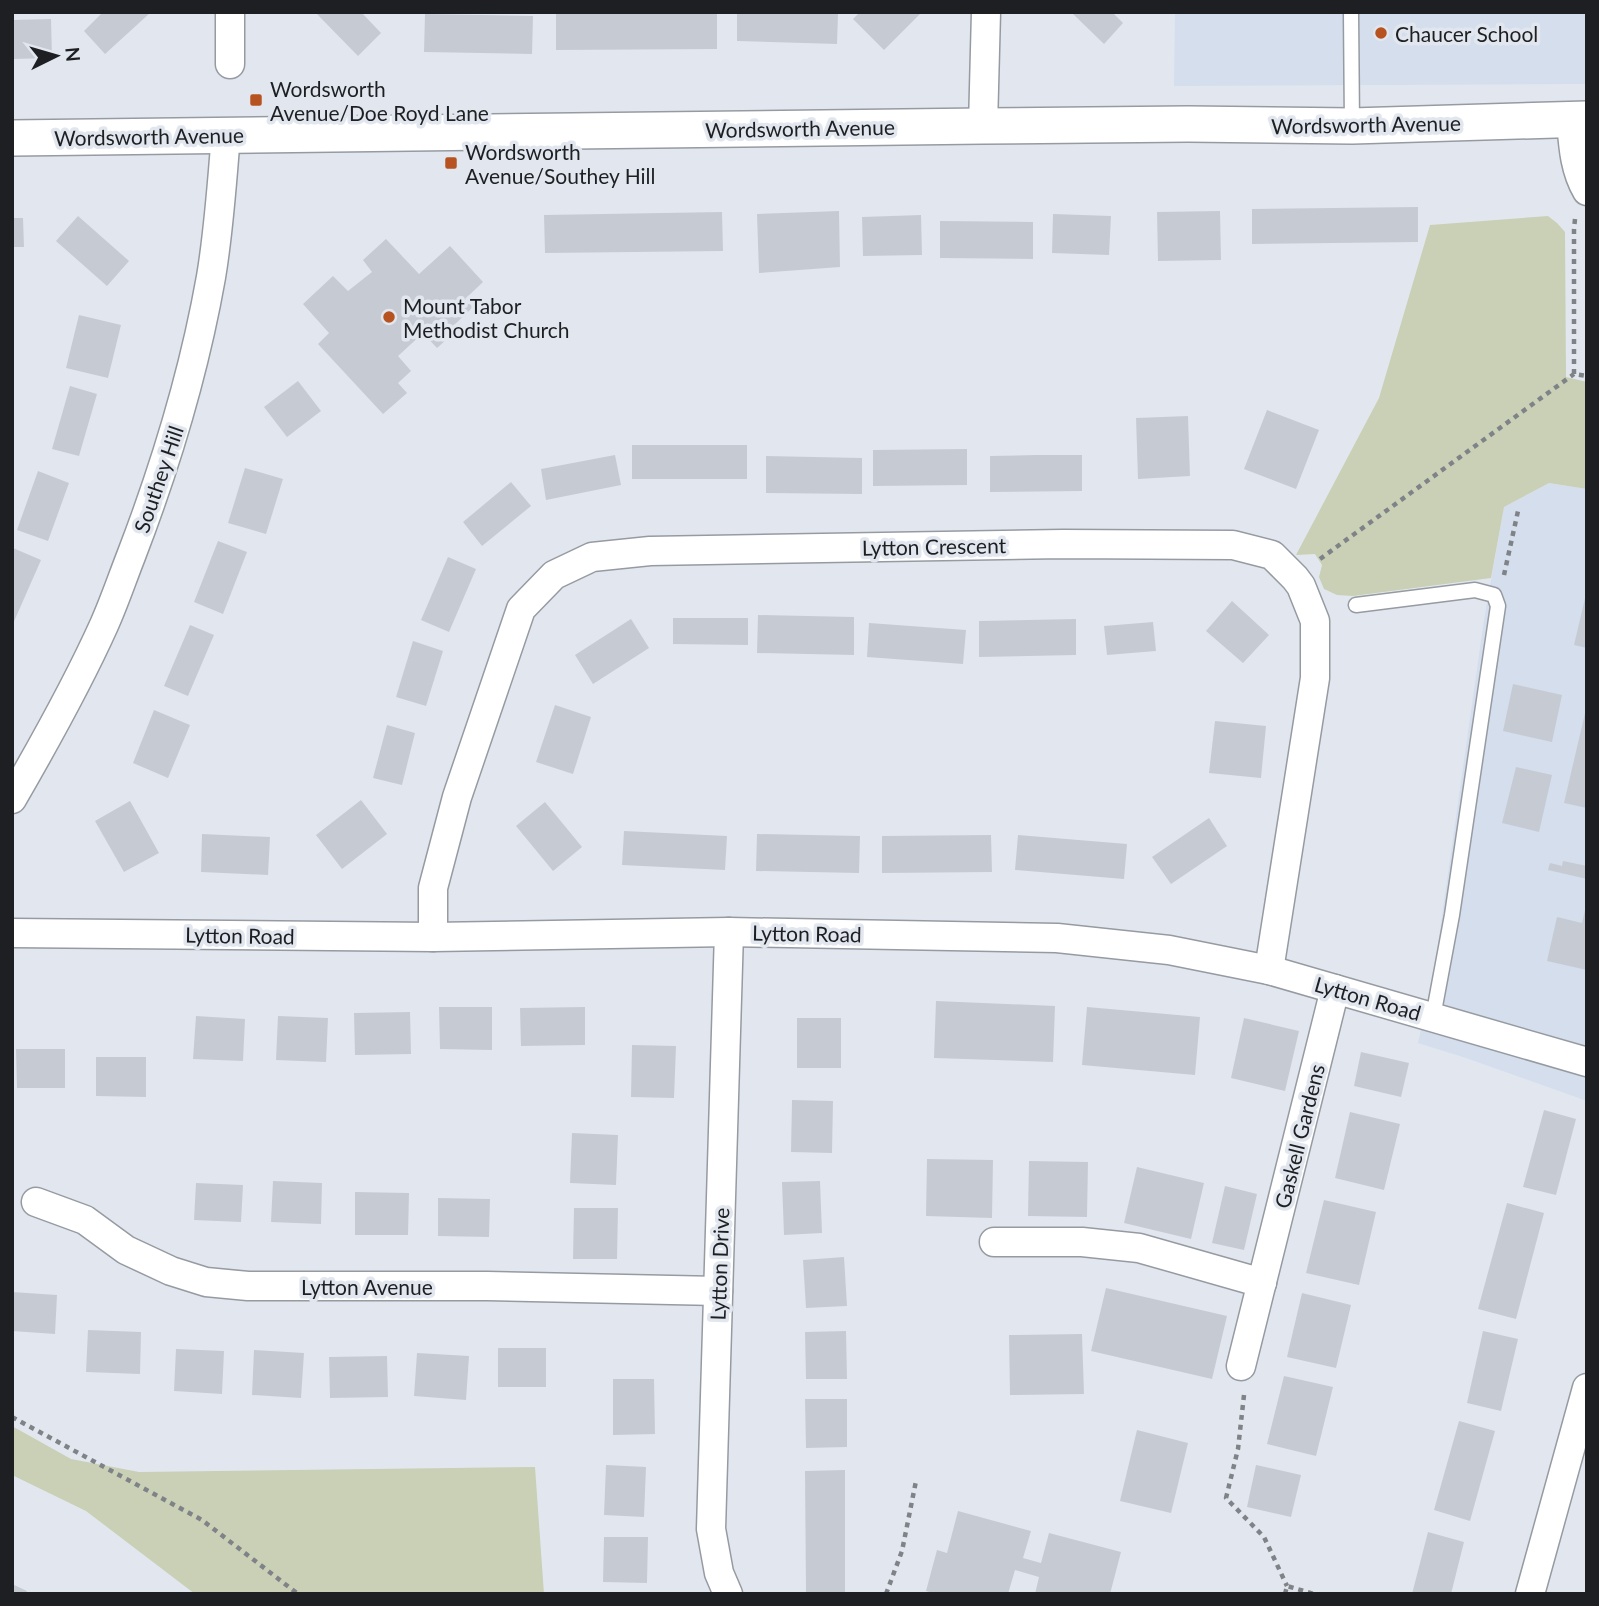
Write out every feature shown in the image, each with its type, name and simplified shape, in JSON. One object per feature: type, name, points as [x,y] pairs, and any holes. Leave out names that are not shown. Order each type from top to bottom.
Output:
[{"type":"street","points":[[230,12],[230,64]]},
{"type":"street","points":[[983,125],[986,12]]},
{"type":"street","points":[[1579,120],[1574,154],[1583,185]]},
{"type":"street","name":"Wordsworth Avenue","points":[[12,138],[983,125],[1352,126],[1579,120]]},
{"type":"street","name":"Southey Hill","points":[[12,799],[60,715],[105,624],[149,508],[181,410],[212,274],[226,134]]},
{"type":"street","name":"Lytton Crescent","points":[[433,937],[433,888],[457,797],[521,609],[554,575],[592,557],[650,551],[1063,544],[1233,545],[1272,555],[1301,586],[1315,621],[1315,678],[1269,970]]},
{"type":"street","name":"Lytton Road","points":[[12,933],[433,937],[729,932],[1057,938],[1168,950],[1269,970],[1587,1062]]},
{"type":"street","name":"Lytton Drive","points":[[728,1594],[719,1573],[711,1530],[729,932]]},
{"type":"street","name":"Gaskell Gardens","points":[[1241,1366],[1335,989]]},
{"type":"street","name":"Lytton Avenue","points":[[36,1202],[85,1220],[127,1250],[171,1271],[206,1282],[247,1286],[487,1286],[718,1292]]},
{"type":"street","points":[[993,1242],[1082,1242],[1139,1248],[1262,1283]]},
{"type":"street","points":[[1530,1594],[1587,1388]]},
{"type":"lane","points":[[1351,12],[1352,126]]},
{"type":"lane","points":[[1356,605],[1475,590],[1494,594],[1498,606],[1452,915],[1433,1017]]},
{"type":"path","points":[[1574,374],[1574,229],[1583,185]]},
{"type":"path","points":[[1295,578],[1574,374],[1587,376]]},
{"type":"path","points":[[1494,594],[1505,573],[1518,510]]},
{"type":"path","points":[[1241,1366],[1245,1384],[1238,1449],[1226,1498],[1264,1537],[1287,1586],[1284,1594]]},
{"type":"path","points":[[12,1417],[202,1520],[298,1594]]},
{"type":"path","points":[[886,1594],[902,1551],[916,1481]]},
{"type":"path","points":[[1287,1586],[1314,1594]]},
{"type":"shaded area","name":"Chaucer School","points":[[1175,12],[1587,12],[1587,84],[1174,86]]},
{"type":"shaded area","points":[[1549,483],[1587,489],[1587,1101],[1418,1043],[1434,972],[1484,620],[1504,507]]},
{"type":"green space","points":[[1548,216],[1565,232],[1566,377],[1587,382],[1587,489],[1549,483],[1504,507],[1491,578],[1353,596],[1337,595],[1324,589],[1319,577],[1322,565],[1315,554],[1296,555],[1379,398],[1430,225]]},
{"type":"green space","points":[[12,1426],[71,1459],[139,1472],[535,1467],[544,1594],[195,1594],[86,1511],[12,1475]]},
{"type":"building","points":[[103,12],[151,12],[105,54],[84,31]]},
{"type":"building","points":[[315,12],[361,12],[381,33],[358,56]]},
{"type":"building","points":[[737,12],[838,14],[837,44],[737,41]]},
{"type":"building","points":[[860,12],[922,12],[884,50],[853,19]]},
{"type":"building","points":[[1071,12],[1112,12],[1123,23],[1104,44]]},
{"type":"building","points":[[425,14],[533,16],[532,54],[424,52]]},
{"type":"building","points":[[556,14],[717,14],[717,49],[556,50]]},
{"type":"building","points":[[51,19],[52,58],[12,59],[12,20]]},
{"type":"building","points":[[1418,207],[1418,242],[1252,244],[1252,209]]},
{"type":"building","points":[[839,211],[840,267],[759,273],[757,214]]},
{"type":"building","points":[[1220,211],[1221,260],[1158,261],[1157,212]]},
{"type":"building","points":[[722,212],[723,251],[545,253],[544,215]]},
{"type":"building","points":[[1053,214],[1111,216],[1109,255],[1052,253]]},
{"type":"building","points":[[921,215],[922,255],[863,256],[862,217]]},
{"type":"building","points":[[78,216],[129,261],[107,286],[56,241]]},
{"type":"building","points":[[12,218],[23,218],[24,247],[12,247]]},
{"type":"building","points":[[940,221],[1033,222],[1033,259],[940,258]]},
{"type":"building","name":"Mount Tabor Methodist Church","points":[[386,239],[419,274],[450,246],[483,282],[465,299],[473,307],[452,327],[456,331],[437,348],[423,333],[398,356],[411,371],[398,383],[407,393],[383,414],[318,344],[329,333],[303,304],[333,276],[348,291],[372,272],[363,260]]},
{"type":"building","points":[[79,315],[121,325],[108,378],[66,368]]},
{"type":"building","points":[[298,381],[321,411],[287,437],[264,407]]},
{"type":"building","points":[[70,386],[97,394],[79,456],[52,449]]},
{"type":"building","points":[[1267,410],[1319,430],[1296,489],[1244,469]]},
{"type":"building","points":[[1188,416],[1190,476],[1138,479],[1136,418]]},
{"type":"building","points":[[632,445],[747,445],[747,479],[632,479]]},
{"type":"building","points":[[967,449],[967,485],[873,486],[873,450]]},
{"type":"building","points":[[615,455],[621,485],[546,500],[541,469]]},
{"type":"building","points":[[1082,455],[1082,491],[990,492],[990,456]]},
{"type":"building","points":[[766,456],[862,458],[862,494],[766,493]]},
{"type":"building","points":[[245,468],[283,479],[266,534],[228,523]]},
{"type":"building","points":[[38,471],[69,483],[48,541],[17,530]]},
{"type":"building","points":[[511,482],[531,506],[482,546],[463,522]]},
{"type":"building","points":[[218,541],[247,552],[223,614],[194,602]]},
{"type":"building","points":[[12,549],[41,560],[12,626]]},
{"type":"building","points":[[448,557],[476,569],[449,632],[421,620]]},
{"type":"building","points":[[1587,594],[1587,648],[1574,645]]},
{"type":"building","points":[[1232,601],[1269,635],[1243,663],[1206,631]]},
{"type":"building","points":[[758,615],[854,617],[854,655],[757,653]]},
{"type":"building","points":[[673,618],[748,618],[748,645],[673,644]]},
{"type":"building","points":[[631,619],[649,648],[593,684],[575,655]]},
{"type":"building","points":[[1076,619],[1076,655],[979,657],[979,621]]},
{"type":"building","points":[[1153,622],[1156,651],[1107,655],[1104,626]]},
{"type":"building","points":[[869,623],[966,630],[963,664],[867,657]]},
{"type":"building","points":[[190,625],[214,635],[188,696],[164,686]]},
{"type":"building","points":[[413,641],[443,651],[426,706],[396,697]]},
{"type":"building","points":[[1513,684],[1562,695],[1552,742],[1503,731]]},
{"type":"building","points":[[555,705],[591,717],[573,774],[536,762]]},
{"type":"building","points":[[1587,709],[1587,808],[1564,803]]},
{"type":"building","points":[[154,710],[190,725],[168,778],[133,763]]},
{"type":"building","points":[[1215,721],[1266,726],[1261,778],[1209,773]]},
{"type":"building","points":[[387,725],[415,733],[402,785],[373,778]]},
{"type":"building","points":[[1516,767],[1552,775],[1539,832],[1502,823]]},
{"type":"building","points":[[361,800],[387,834],[342,869],[316,835]]},
{"type":"building","points":[[130,801],[159,853],[124,872],[95,821]]},
{"type":"building","points":[[545,802],[582,847],[553,871],[516,826]]},
{"type":"building","points":[[1209,818],[1227,846],[1171,884],[1152,857]]},
{"type":"building","points":[[624,831],[727,836],[725,870],[622,865]]},
{"type":"building","points":[[202,834],[270,837],[268,875],[201,872]]},
{"type":"building","points":[[757,834],[860,836],[859,873],[756,871]]},
{"type":"building","points":[[991,835],[992,872],[882,873],[882,836]]},
{"type":"building","points":[[1018,835],[1127,844],[1124,879],[1015,870]]},
{"type":"building","points":[[1563,861],[1587,866],[1587,879],[1548,870],[1550,863],[1562,866]]},
{"type":"building","points":[[1586,906],[1587,970],[1547,961],[1557,917],[1582,923]]},
{"type":"building","points":[[936,1001],[1055,1006],[1053,1062],[934,1058]]},
{"type":"building","points":[[439,1007],[492,1007],[492,1050],[440,1049]]},
{"type":"building","points":[[585,1007],[585,1045],[521,1046],[520,1008]]},
{"type":"building","points":[[1087,1007],[1200,1017],[1195,1075],[1082,1065]]},
{"type":"building","points":[[410,1012],[411,1054],[355,1055],[354,1013]]},
{"type":"building","points":[[196,1016],[245,1019],[243,1061],[193,1059]]},
{"type":"building","points":[[278,1016],[328,1018],[326,1062],[276,1060]]},
{"type":"building","points":[[797,1018],[841,1018],[841,1068],[797,1068]]},
{"type":"building","points":[[1244,1018],[1299,1031],[1285,1091],[1231,1078]]},
{"type":"building","points":[[632,1045],[676,1046],[674,1098],[631,1097]]},
{"type":"building","points":[[16,1049],[65,1049],[65,1088],[17,1088]]},
{"type":"building","points":[[1361,1052],[1409,1063],[1401,1097],[1354,1086]]},
{"type":"building","points":[[96,1057],[146,1057],[146,1097],[96,1096]]},
{"type":"building","points":[[792,1100],[833,1101],[832,1153],[791,1152]]},
{"type":"building","points":[[1544,1110],[1576,1119],[1556,1195],[1523,1187]]},
{"type":"building","points":[[1350,1112],[1400,1124],[1384,1190],[1335,1178]]},
{"type":"building","points":[[572,1133],[618,1135],[616,1185],[570,1183]]},
{"type":"building","points":[[927,1159],[993,1160],[992,1218],[926,1216]]},
{"type":"building","points":[[1029,1161],[1088,1162],[1087,1217],[1028,1216]]},
{"type":"building","points":[[1137,1167],[1204,1183],[1191,1239],[1124,1223]]},
{"type":"building","points":[[273,1181],[322,1183],[321,1224],[271,1222]]},
{"type":"building","points":[[820,1181],[822,1233],[784,1235],[782,1182]]},
{"type":"building","points":[[196,1183],[243,1185],[241,1222],[194,1220]]},
{"type":"building","points":[[1225,1186],[1257,1194],[1244,1250],[1212,1243]]},
{"type":"building","points":[[355,1192],[409,1193],[408,1235],[355,1235]]},
{"type":"building","points":[[438,1198],[490,1199],[489,1237],[438,1236]]},
{"type":"building","points":[[1324,1200],[1376,1212],[1359,1285],[1306,1273]]},
{"type":"building","points":[[1507,1203],[1544,1213],[1516,1319],[1478,1309]]},
{"type":"building","points":[[574,1208],[618,1208],[617,1259],[573,1259]]},
{"type":"building","points":[[844,1257],[847,1306],[806,1308],[803,1260]]},
{"type":"building","points":[[1106,1288],[1227,1316],[1212,1379],[1091,1351]]},
{"type":"building","points":[[12,1292],[57,1295],[55,1334],[12,1331]]},
{"type":"building","points":[[1302,1293],[1351,1305],[1336,1368],[1287,1357]]},
{"type":"building","points":[[88,1330],[141,1332],[140,1374],[86,1372]]},
{"type":"building","points":[[846,1331],[847,1379],[806,1379],[805,1332]]},
{"type":"building","points":[[1483,1331],[1518,1339],[1501,1411],[1467,1403]]},
{"type":"building","points":[[1082,1334],[1084,1394],[1010,1395],[1009,1335]]},
{"type":"building","points":[[498,1348],[546,1348],[546,1387],[498,1387]]},
{"type":"building","points":[[176,1349],[224,1351],[222,1394],[174,1391]]},
{"type":"building","points":[[254,1350],[304,1353],[301,1398],[252,1395]]},
{"type":"building","points":[[417,1353],[469,1356],[466,1400],[414,1396]]},
{"type":"building","points":[[387,1356],[388,1397],[330,1398],[329,1357]]},
{"type":"building","points":[[1284,1376],[1333,1387],[1316,1456],[1267,1444]]},
{"type":"building","points":[[613,1379],[654,1379],[655,1434],[613,1435]]},
{"type":"building","points":[[805,1399],[847,1399],[847,1447],[806,1448]]},
{"type":"building","points":[[1459,1421],[1495,1431],[1470,1521],[1434,1510]]},
{"type":"building","points":[[1137,1430],[1188,1443],[1171,1513],[1120,1501]]},
{"type":"building","points":[[606,1465],[646,1467],[644,1517],[604,1515]]},
{"type":"building","points":[[1256,1465],[1301,1475],[1291,1517],[1247,1507]]},
{"type":"building","points":[[845,1470],[845,1594],[806,1594],[805,1471]]},
{"type":"building","points":[[958,1511],[1031,1531],[1023,1558],[1041,1563],[1049,1533],[1121,1552],[1110,1594],[1035,1594],[1039,1577],[1015,1570],[1008,1594],[937,1594],[926,1591],[937,1550],[947,1553]]},
{"type":"building","points":[[1428,1532],[1464,1542],[1451,1594],[1412,1594]]},
{"type":"building","points":[[604,1537],[648,1537],[647,1583],[603,1582]]},
{"type":"building","points":[[12,1584],[27,1591],[25,1594],[12,1594]]},
{"type":"place","name":"Chaucer School","points":[[1381,33]]},
{"type":"place","name":"Wordsworth Avenue/Doe Royd Lane","points":[[256,100]]},
{"type":"place","name":"Wordsworth Avenue/Southey Hill","points":[[451,163]]},
{"type":"place","name":"Mount Tabor Methodist Church","points":[[389,317]]}]
